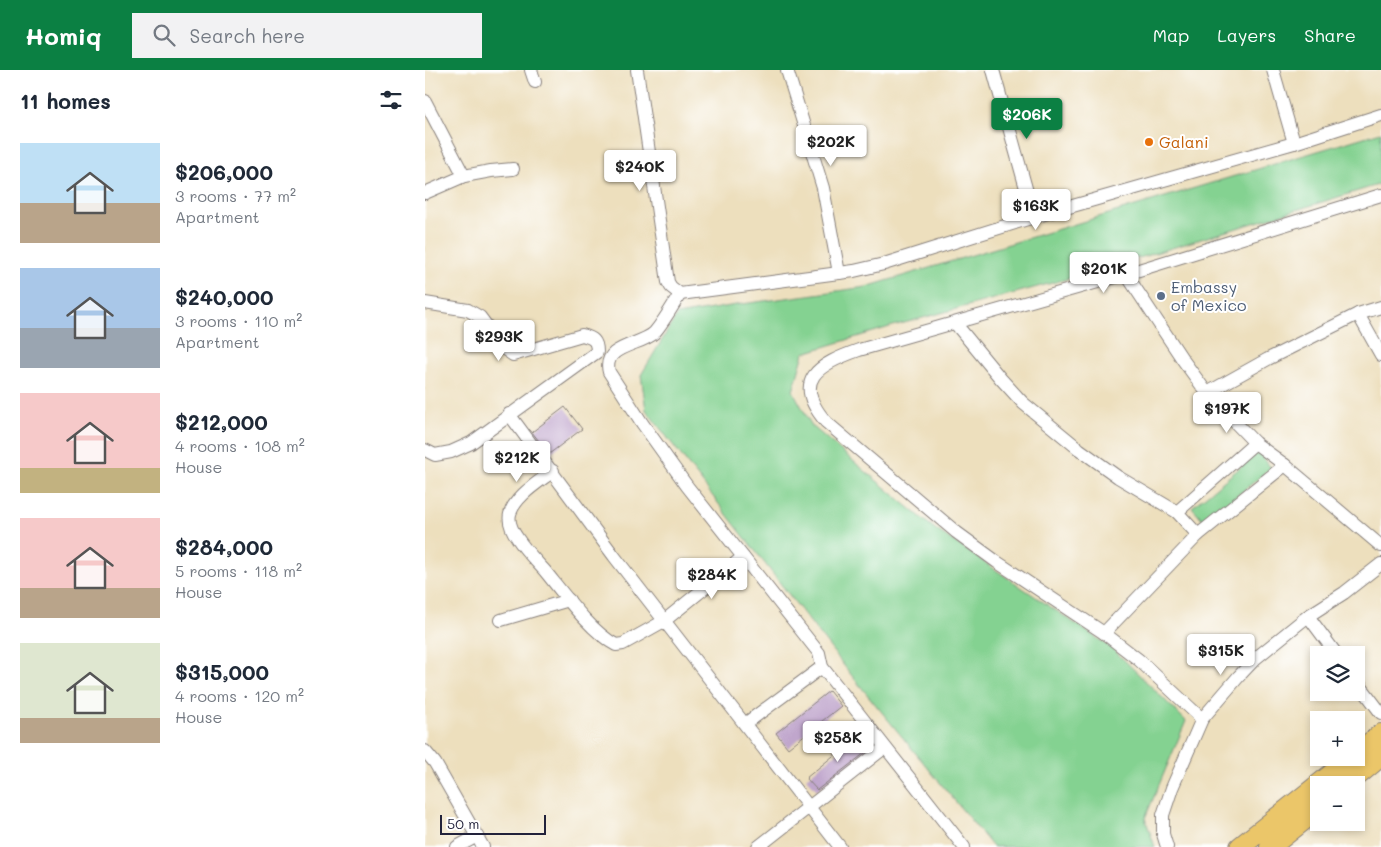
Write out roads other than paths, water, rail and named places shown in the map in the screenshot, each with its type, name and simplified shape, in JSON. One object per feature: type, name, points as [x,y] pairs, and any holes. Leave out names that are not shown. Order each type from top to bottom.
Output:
[{"type":"main road","points":[[1365,747],[1381,734]]},
{"type":"main road","points":[[1357,776],[1381,756]]},
{"type":"main road","points":[[1240,847],[1343,766]]},
{"type":"main road","points":[[1270,847],[1310,815]]},
{"type":"street","points":[[637,70],[668,282],[680,294],[839,273],[884,264],[1034,217],[1294,143],[1381,115]]},
{"type":"street","points":[[787,70],[823,188],[839,273]]},
{"type":"street","points":[[993,70],[1034,217]]},
{"type":"street","points":[[1273,70],[1294,143]]},
{"type":"street","points":[[425,101],[464,176]]},
{"type":"street","points":[[425,193],[464,176],[513,169]]},
{"type":"street","points":[[1202,719],[1139,660],[1104,633],[955,532],[826,422],[815,408],[810,395],[811,381],[817,371],[835,359],[859,350],[1126,274],[1381,195]]},
{"type":"street","points":[[1126,274],[1207,393],[1255,443],[1285,465],[1381,546]]},
{"type":"street","points":[[680,294],[653,334],[615,352],[610,358],[609,372],[687,486],[819,653],[822,667],[964,847]]},
{"type":"street","points":[[425,303],[468,310],[480,317],[503,348],[513,355],[582,335],[593,338],[597,344],[597,352]]},
{"type":"street","points":[[1207,393],[1358,314],[1381,307]]},
{"type":"street","points":[[1358,314],[1381,355]]},
{"type":"street","points":[[955,323],[1023,403],[1087,455],[1118,477],[1177,512],[1198,535]]},
{"type":"street","points":[[597,352],[610,358]]},
{"type":"street","points":[[425,450],[435,455],[451,452],[471,443],[597,352]]},
{"type":"street","points":[[509,414],[614,556],[841,847]]},
{"type":"street","points":[[1177,512],[1255,443]]},
{"type":"street","points":[[1104,633],[1198,535],[1285,465]]},
{"type":"street","points":[[553,471],[521,497],[512,508],[509,516],[511,525],[518,539],[569,600],[599,633],[616,645],[623,644],[664,620],[743,557]]},
{"type":"street","points":[[1167,847],[1163,834],[1163,815],[1172,788],[1202,719],[1256,658],[1308,616],[1381,564]]},
{"type":"street","points":[[501,620],[569,600]]},
{"type":"street","points":[[1308,616],[1330,646]]},
{"type":"street","points":[[745,724],[822,667]]},
{"type":"street","points":[[1365,692],[1381,713]]},
{"type":"street","points":[[758,847],[885,748]]},
{"type":"street","points":[[425,751],[435,763],[480,842],[457,847]]},
{"type":"place","name":"Galani","points":[[1149,142]]},
{"type":"place","name":"Embassy of Mexico","points":[[1161,296]]}]
